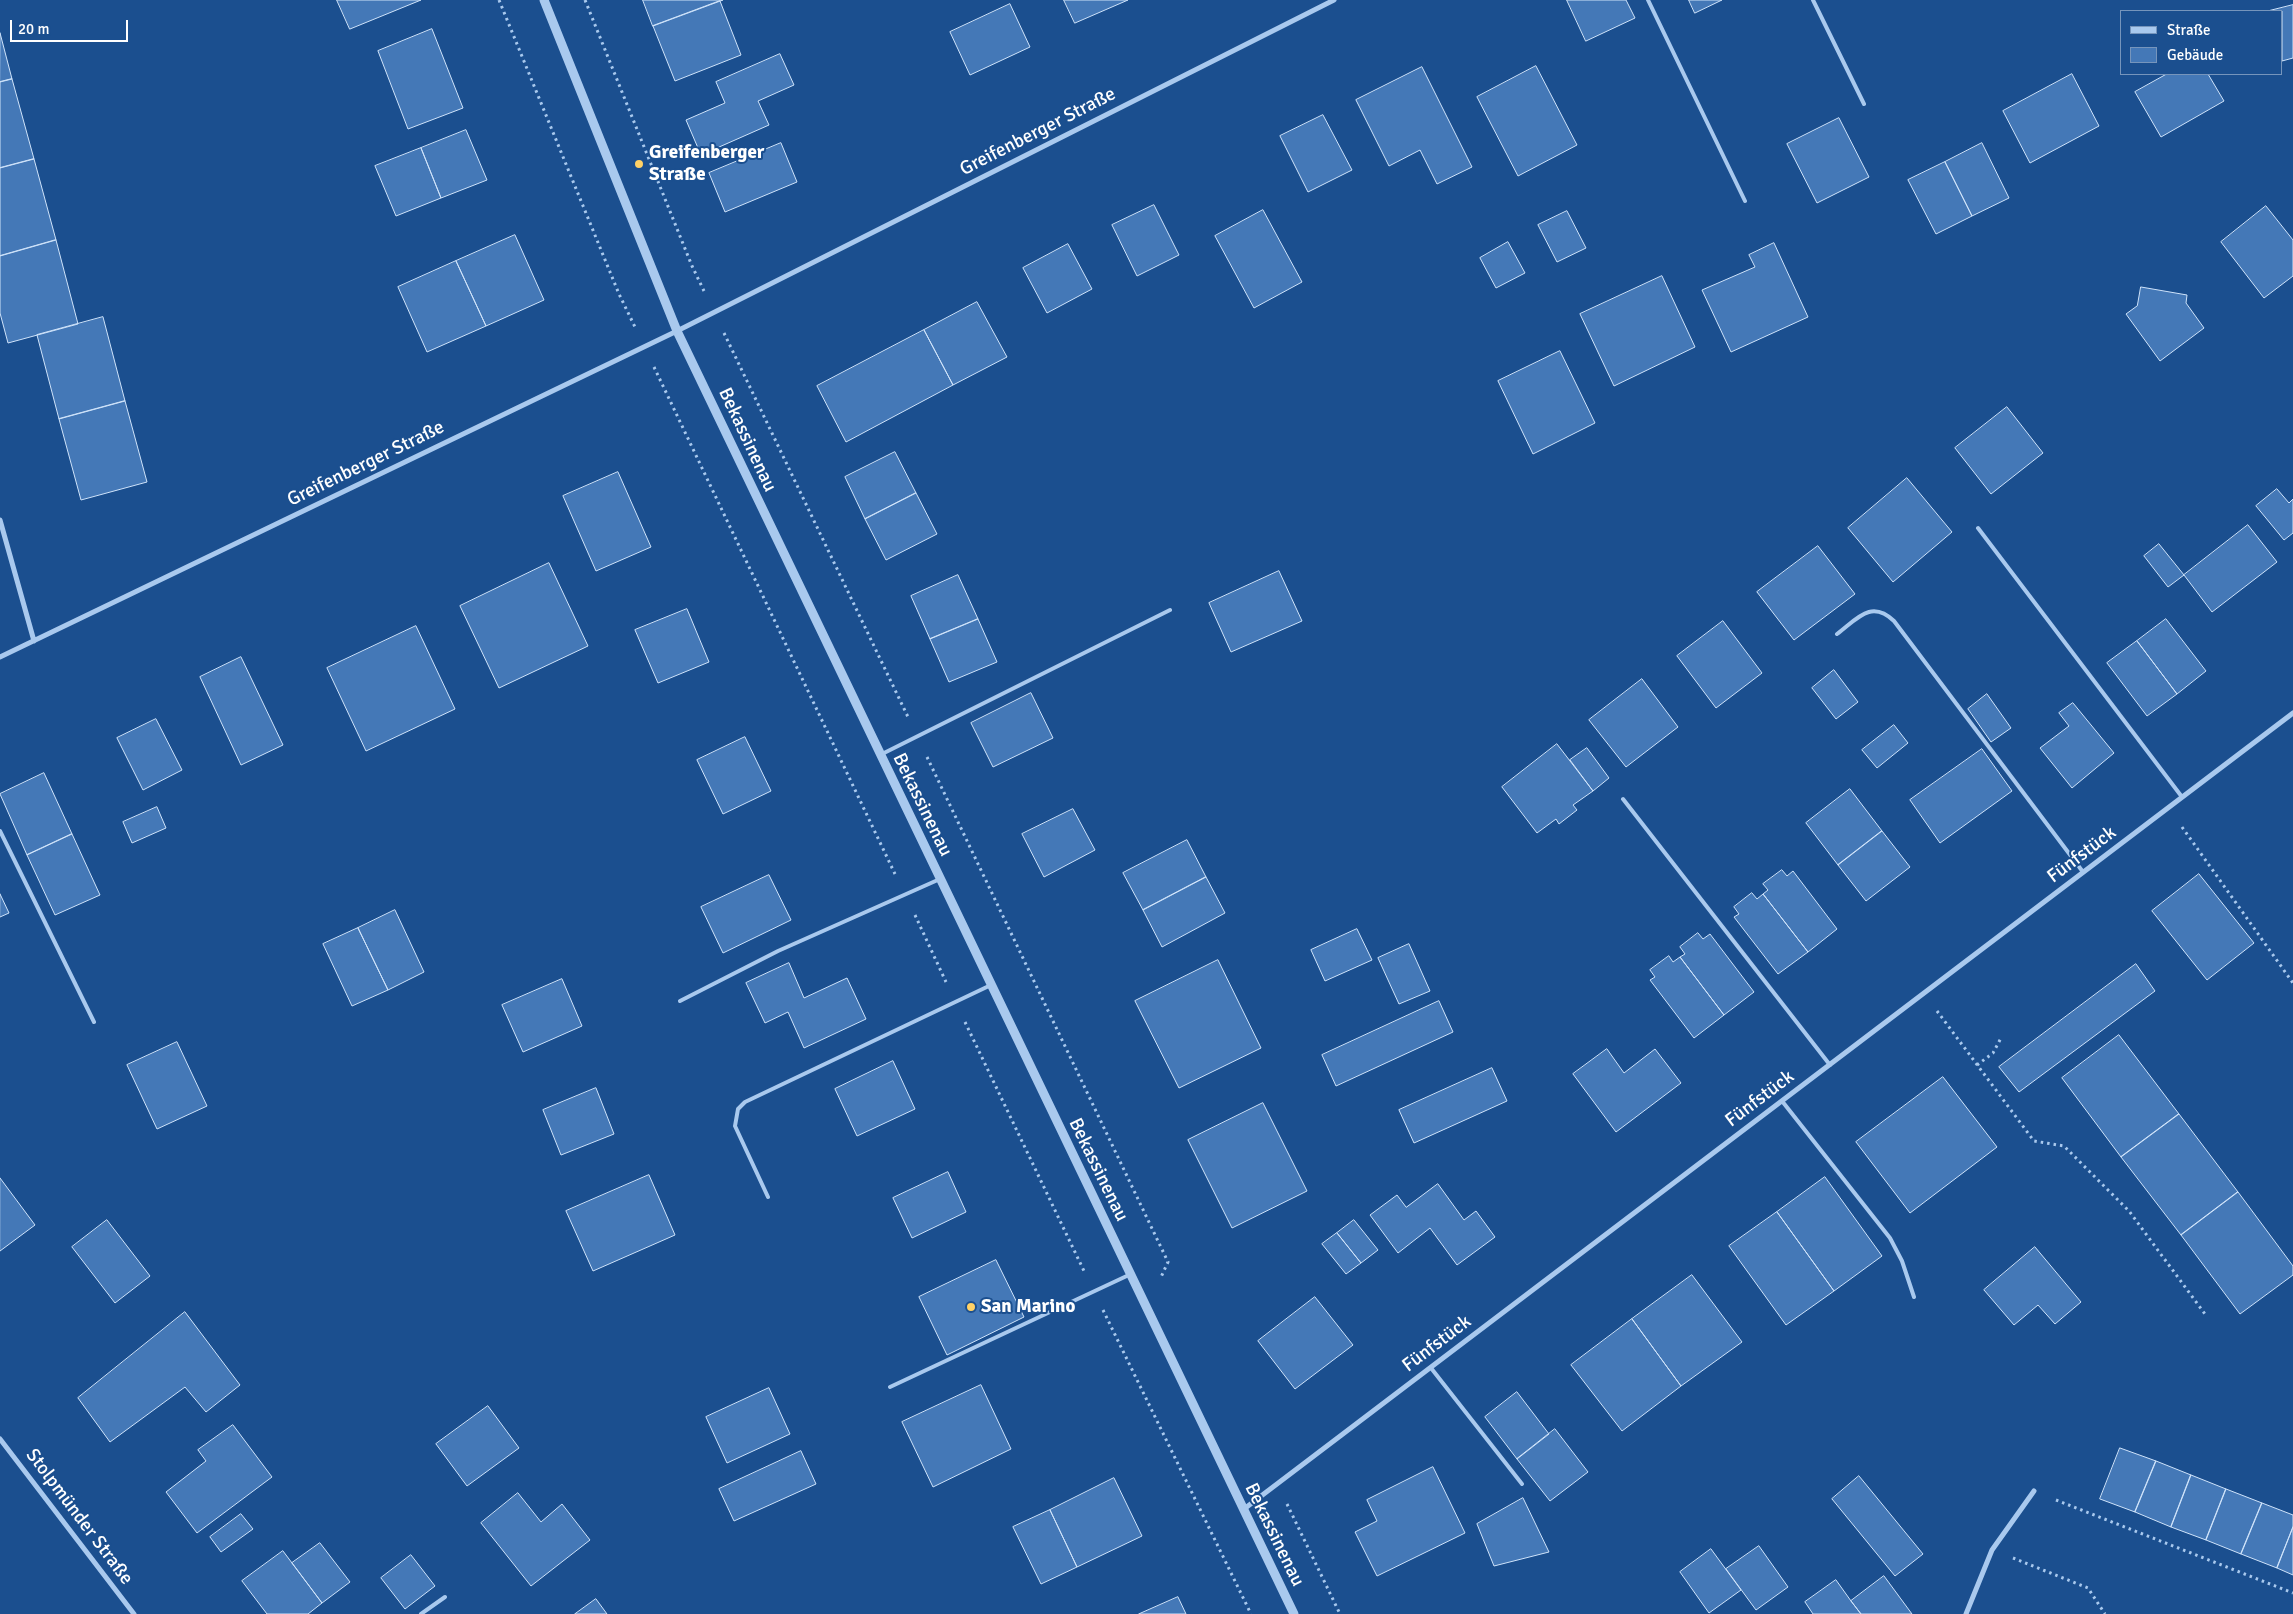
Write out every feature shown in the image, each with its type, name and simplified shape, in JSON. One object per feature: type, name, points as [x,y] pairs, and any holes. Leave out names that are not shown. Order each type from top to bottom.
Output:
[{"type":"street","name":"Bekassinenau","points":[[544,0],[677,331],[1294,1614]]},
{"type":"street","name":"Greifenberger Straße","points":[[0,657],[677,331],[1334,0]]},
{"type":"street","points":[[0,520],[34,641]]},
{"type":"street","name":"Fünfstück","points":[[1244,1509],[2293,713]]},
{"type":"street","name":"Stolpmünder Straße","points":[[0,1439],[134,1614]]},
{"type":"street","points":[[1966,1614],[1992,1550],[2034,1491]]},
{"type":"lane","points":[[1648,0],[1745,201]]},
{"type":"lane","points":[[1813,0],[1864,104]]},
{"type":"lane","points":[[1978,528],[2182,797]]},
{"type":"lane","points":[[880,755],[1170,610]]},
{"type":"lane","points":[[1837,634],[1863,613],[1877,610],[1886,614],[1894,621],[2083,872]]},
{"type":"lane","points":[[1623,799],[1830,1065]]},
{"type":"lane","points":[[0,831],[94,1022]]},
{"type":"lane","points":[[680,1001],[778,951],[940,879]]},
{"type":"lane","points":[[768,1197],[735,1126],[738,1109],[745,1102],[991,985]]},
{"type":"lane","points":[[1782,1101],[1890,1238],[1902,1261],[1914,1297]]},
{"type":"lane","points":[[890,1387],[1131,1274]]},
{"type":"lane","points":[[1431,1368],[1522,1484]]},
{"type":"lane","points":[[421,1614],[446,1597]]},
{"type":"path","points":[[499,0],[619,294],[1094,1292],[1251,1614]]},
{"type":"path","points":[[585,0],[692,266],[1168,1262]]},
{"type":"path","points":[[2168,808],[2293,983]]},
{"type":"path","points":[[1924,993],[2034,1141],[2064,1146],[2129,1211],[2205,1314]]},
{"type":"path","points":[[1977,1065],[1993,1053],[2001,1038]]},
{"type":"path","points":[[1278,1484],[1340,1614]]},
{"type":"path","points":[[2034,1491],[2293,1593]]},
{"type":"path","points":[[1992,1550],[2088,1588],[2105,1614]]},
{"type":"building","points":[[337,0],[421,0],[350,29]]},
{"type":"building","points":[[643,0],[723,0],[653,26]]},
{"type":"building","points":[[1064,0],[1128,0],[1075,23]]},
{"type":"building","points":[[1567,0],[1626,0],[1635,18],[1586,41]]},
{"type":"building","points":[[1689,0],[1722,0],[1695,13]]},
{"type":"building","points":[[720,1],[741,55],[675,81],[653,26]]},
{"type":"building","points":[[1010,4],[1030,47],[970,75],[950,32]]},
{"type":"building","points":[[2293,5],[2293,58],[2283,61],[2283,10],[2272,10]]},
{"type":"building","points":[[432,29],[463,108],[408,129],[378,51]]},
{"type":"building","points":[[0,33],[12,79],[0,82]]},
{"type":"building","points":[[780,54],[794,85],[758,101],[769,125],[701,155],[686,120],[725,103],[716,82]]},
{"type":"building","points":[[1536,66],[1577,145],[1518,176],[1477,97]]},
{"type":"building","points":[[1422,67],[1472,167],[1437,184],[1420,150],[1389,166],[1356,100]]},
{"type":"building","points":[[2072,74],[2099,126],[2030,163],[2003,111]]},
{"type":"building","points":[[2165,75],[2209,75],[2224,101],[2161,137],[2135,92]]},
{"type":"building","points":[[12,79],[34,159],[0,168],[0,82]]},
{"type":"building","points":[[1323,115],[1352,170],[1308,192],[1280,136]]},
{"type":"building","points":[[1839,118],[1869,177],[1817,203],[1787,144]]},
{"type":"building","points":[[466,130],[487,180],[441,198],[421,148]]},
{"type":"building","points":[[781,143],[797,182],[725,212],[709,173]]},
{"type":"building","points":[[1982,143],[2009,198],[1972,216],[1945,162]]},
{"type":"building","points":[[421,148],[441,198],[396,216],[375,166]]},
{"type":"building","points":[[34,159],[56,240],[0,256],[0,168]]},
{"type":"building","points":[[1945,162],[1972,216],[1936,234],[1908,180]]},
{"type":"building","points":[[1154,205],[1179,255],[1137,276],[1112,225]]},
{"type":"building","points":[[2266,206],[2293,240],[2293,276],[2264,298],[2221,242]]},
{"type":"building","points":[[1263,210],[1302,282],[1254,308],[1215,236]]},
{"type":"building","points":[[1567,211],[1586,248],[1557,262],[1538,225]]},
{"type":"building","points":[[515,235],[544,300],[486,326],[456,261]]},
{"type":"building","points":[[56,240],[78,324],[8,343],[0,313],[0,256]]},
{"type":"building","points":[[1508,242],[1525,273],[1496,288],[1480,258]]},
{"type":"building","points":[[1774,243],[1808,317],[1731,352],[1702,290],[1755,267],[1749,255]]},
{"type":"building","points":[[1068,244],[1092,289],[1047,313],[1023,268]]},
{"type":"building","points":[[456,261],[486,326],[427,352],[398,287]]},
{"type":"building","points":[[1662,276],[1695,347],[1614,386],[1580,314]]},
{"type":"building","points":[[2141,287],[2187,295],[2186,303],[2204,328],[2160,361],[2126,314],[2137,306]]},
{"type":"building","points":[[977,302],[1007,357],[953,385],[924,330]]},
{"type":"building","points":[[103,317],[125,401],[59,419],[37,335]]},
{"type":"building","points":[[924,330],[953,385],[846,442],[817,386]]},
{"type":"building","points":[[1560,351],[1595,423],[1533,454],[1498,381]]},
{"type":"building","points":[[125,401],[147,482],[81,500],[59,419]]},
{"type":"building","points":[[2007,407],[2043,453],[1991,494],[1955,448]]},
{"type":"building","points":[[895,452],[916,493],[865,519],[845,477]]},
{"type":"building","points":[[618,472],[651,547],[596,571],[563,496]]},
{"type":"building","points":[[1907,478],[1952,532],[1893,582],[1848,528]]},
{"type":"building","points":[[2277,489],[2289,503],[2293,499],[2293,533],[2284,540],[2256,506]]},
{"type":"building","points":[[916,493],[937,534],[886,560],[865,519]]},
{"type":"building","points":[[2248,525],[2277,562],[2212,612],[2184,575]]},
{"type":"building","points":[[2159,544],[2184,575],[2168,587],[2144,556]]},
{"type":"building","points":[[1818,546],[1855,594],[1794,640],[1757,592]]},
{"type":"building","points":[[549,563],[588,646],[499,688],[460,606]]},
{"type":"building","points":[[1279,571],[1302,621],[1231,652],[1209,603]]},
{"type":"building","points":[[958,575],[978,619],[930,639],[911,596]]},
{"type":"building","points":[[687,609],[709,662],[658,683],[635,630]]},
{"type":"building","points":[[978,619],[997,662],[949,682],[930,639]]},
{"type":"building","points":[[2166,619],[2206,671],[2177,694],[2137,641]]},
{"type":"building","points":[[1723,621],[1762,673],[1716,708],[1677,656]]},
{"type":"building","points":[[416,626],[455,709],[366,751],[327,668]]},
{"type":"building","points":[[2137,641],[2177,694],[2147,716],[2107,663]]},
{"type":"building","points":[[241,657],[283,745],[241,765],[200,677]]},
{"type":"building","points":[[1834,670],[1858,702],[1836,719],[1812,688]]},
{"type":"building","points":[[1642,679],[1678,727],[1626,767],[1589,720]]},
{"type":"building","points":[[1031,693],[1053,738],[993,767],[971,723]]},
{"type":"building","points":[[1987,694],[2011,728],[1991,742],[1968,709]]},
{"type":"building","points":[[2073,703],[2114,753],[2072,788],[2040,748],[2069,726],[2059,713]]},
{"type":"building","points":[[156,719],[182,770],[143,790],[117,738]]},
{"type":"building","points":[[1894,725],[1908,743],[1877,768],[1862,750]]},
{"type":"building","points":[[745,737],[771,791],[723,814],[697,760]]},
{"type":"building","points":[[1557,744],[1593,791],[1573,805],[1577,810],[1559,824],[1556,819],[1537,833],[1502,787]]},
{"type":"building","points":[[1587,748],[1609,778],[1593,791],[1570,760]]},
{"type":"building","points":[[1982,749],[2012,791],[1940,843],[1910,800]]},
{"type":"building","points":[[44,773],[72,834],[27,855],[0,794]]},
{"type":"building","points":[[1850,789],[1882,831],[1838,865],[1806,823]]},
{"type":"building","points":[[157,807],[166,828],[132,843],[123,822]]},
{"type":"building","points":[[1073,809],[1095,850],[1044,877],[1022,834]]},
{"type":"building","points":[[1882,831],[1910,867],[1866,901],[1838,865]]},
{"type":"building","points":[[72,834],[100,895],[55,915],[27,855]]},
{"type":"building","points":[[1187,840],[1206,877],[1143,910],[1123,873]]},
{"type":"building","points":[[1782,870],[1787,876],[1793,871],[1837,929],[1808,952],[1763,894],[1768,890],[1763,884]]},
{"type":"building","points":[[2199,874],[2254,943],[2207,980],[2152,911]]},
{"type":"building","points":[[769,875],[791,920],[723,953],[701,907]]},
{"type":"building","points":[[1206,877],[1225,913],[1162,947],[1143,910]]},
{"type":"building","points":[[1752,893],[1757,899],[1763,894],[1808,952],[1778,974],[1734,917],[1739,914],[1734,907]]},
{"type":"building","points":[[0,894],[9,913],[0,917]]},
{"type":"building","points":[[395,910],[424,972],[388,990],[358,928]]},
{"type":"building","points":[[358,928],[388,990],[352,1006],[323,944]]},
{"type":"building","points":[[1357,929],[1372,960],[1325,981],[1311,950]]},
{"type":"building","points":[[1698,933],[1703,939],[1710,934],[1754,992],[1724,1015],[1680,957],[1685,954],[1680,947]]},
{"type":"building","points":[[1409,944],[1430,991],[1399,1004],[1378,958]]},
{"type":"building","points":[[1669,956],[1673,962],[1680,957],[1724,1015],[1694,1038],[1650,980],[1655,977],[1650,970]]},
{"type":"building","points":[[1218,960],[1261,1048],[1179,1088],[1135,1001]]},
{"type":"building","points":[[789,963],[804,998],[847,978],[866,1019],[804,1048],[788,1012],[765,1023],[746,983]]},
{"type":"building","points":[[2136,964],[2155,991],[2019,1092],[1999,1067]]},
{"type":"building","points":[[562,979],[582,1026],[523,1052],[502,1005]]},
{"type":"building","points":[[1439,1001],[1453,1032],[1336,1086],[1322,1055]]},
{"type":"building","points":[[2119,1035],[2179,1114],[2121,1157],[2062,1078]]},
{"type":"building","points":[[177,1042],[207,1106],[157,1129],[127,1065]]},
{"type":"building","points":[[1607,1049],[1624,1073],[1655,1049],[1681,1083],[1616,1132],[1573,1074]]},
{"type":"building","points":[[893,1061],[915,1109],[857,1136],[835,1089]]},
{"type":"building","points":[[1492,1068],[1507,1101],[1414,1143],[1399,1110]]},
{"type":"building","points":[[1943,1077],[1997,1147],[1910,1213],[1856,1142]]},
{"type":"building","points":[[596,1088],[614,1134],[561,1155],[543,1110]]},
{"type":"building","points":[[1263,1103],[1307,1191],[1232,1228],[1188,1140]]},
{"type":"building","points":[[2179,1114],[2238,1192],[2181,1235],[2121,1157]]},
{"type":"building","points":[[948,1172],[966,1212],[912,1238],[893,1198]]},
{"type":"building","points":[[649,1175],[675,1235],[593,1271],[566,1211]]},
{"type":"building","points":[[1825,1177],[1882,1256],[1834,1291],[1777,1212]]},
{"type":"building","points":[[0,1178],[35,1225],[0,1251]]},
{"type":"building","points":[[1438,1184],[1464,1220],[1476,1211],[1495,1237],[1457,1265],[1430,1228],[1398,1253],[1370,1215],[1397,1195],[1406,1207]]},
{"type":"building","points":[[2238,1192],[2293,1266],[2293,1275],[2240,1314],[2181,1235]]},
{"type":"building","points":[[1777,1212],[1834,1291],[1786,1325],[1729,1246]]},
{"type":"building","points":[[107,1220],[150,1276],[115,1303],[72,1247]]},
{"type":"building","points":[[1354,1220],[1378,1250],[1361,1263],[1337,1233]]},
{"type":"building","points":[[1337,1233],[1361,1263],[1346,1274],[1322,1244]]},
{"type":"building","points":[[2035,1247],[2081,1302],[2055,1324],[2038,1305],[2014,1325],[1984,1290]]},
{"type":"building","name":"San Marino","points":[[996,1260],[1024,1317],[947,1355],[919,1297]]},
{"type":"building","points":[[1692,1275],[1742,1342],[1681,1386],[1632,1319]]},
{"type":"building","points":[[1315,1297],[1353,1345],[1295,1389],[1258,1341]]},
{"type":"building","points":[[185,1312],[240,1385],[206,1412],[185,1387],[110,1442],[78,1398]]},
{"type":"building","points":[[1632,1319],[1681,1386],[1622,1431],[1571,1365]]},
{"type":"building","points":[[981,1385],[1011,1449],[933,1487],[902,1422]]},
{"type":"building","points":[[769,1388],[790,1434],[727,1463],[706,1417]]},
{"type":"building","points":[[1517,1392],[1549,1434],[1517,1459],[1485,1417]]},
{"type":"building","points":[[488,1406],[519,1448],[467,1486],[436,1444]]},
{"type":"building","points":[[233,1425],[272,1477],[197,1533],[166,1492],[206,1461],[198,1450]]},
{"type":"building","points":[[1555,1429],[1588,1472],[1550,1501],[1517,1459]]},
{"type":"building","points":[[2120,1448],[2156,1461],[2135,1512],[2100,1499]]},
{"type":"building","points":[[801,1451],[816,1484],[734,1521],[719,1489]]},
{"type":"building","points":[[2156,1461],[2191,1475],[2171,1527],[2135,1512]]},
{"type":"building","points":[[1433,1467],[1465,1533],[1377,1576],[1355,1532],[1377,1521],[1367,1500]]},
{"type":"building","points":[[2191,1475],[2226,1489],[2206,1540],[2171,1527]]},
{"type":"building","points":[[1859,1476],[1923,1554],[1895,1576],[1832,1499]]},
{"type":"building","points":[[1114,1478],[1142,1536],[1077,1567],[1050,1510]]},
{"type":"building","points":[[2226,1489],[2262,1503],[2241,1554],[2206,1540]]},
{"type":"building","points":[[518,1493],[541,1522],[562,1504],[590,1540],[531,1586],[481,1523]]},
{"type":"building","points":[[1523,1498],[1549,1552],[1494,1566],[1477,1524]]},
{"type":"building","points":[[2262,1503],[2293,1515],[2293,1527],[2277,1568],[2241,1554]]},
{"type":"building","points":[[1050,1510],[1077,1567],[1041,1584],[1013,1527]]},
{"type":"building","points":[[241,1514],[253,1529],[221,1552],[210,1537]]},
{"type":"building","points":[[2293,1527],[2293,1575],[2277,1568]]},
{"type":"building","points":[[320,1543],[350,1582],[322,1603],[292,1563]]},
{"type":"building","points":[[1759,1546],[1788,1587],[1756,1610],[1726,1569]]},
{"type":"building","points":[[1711,1549],[1741,1590],[1709,1613],[1680,1572]]},
{"type":"building","points":[[283,1551],[322,1603],[308,1614],[267,1614],[242,1581]]},
{"type":"building","points":[[411,1555],[435,1586],[405,1609],[381,1578]]},
{"type":"building","points":[[1884,1576],[1912,1614],[1861,1614],[1851,1601]]},
{"type":"building","points":[[1836,1580],[1861,1614],[1813,1614],[1805,1602]]},
{"type":"building","points":[[1178,1597],[1186,1614],[1139,1614]]},
{"type":"building","points":[[596,1599],[607,1614],[575,1614]]},
{"type":"place","name":"Greifenberger Straße","points":[[639,164]]},
{"type":"place","name":"San Marino","points":[[971,1307]]}]
